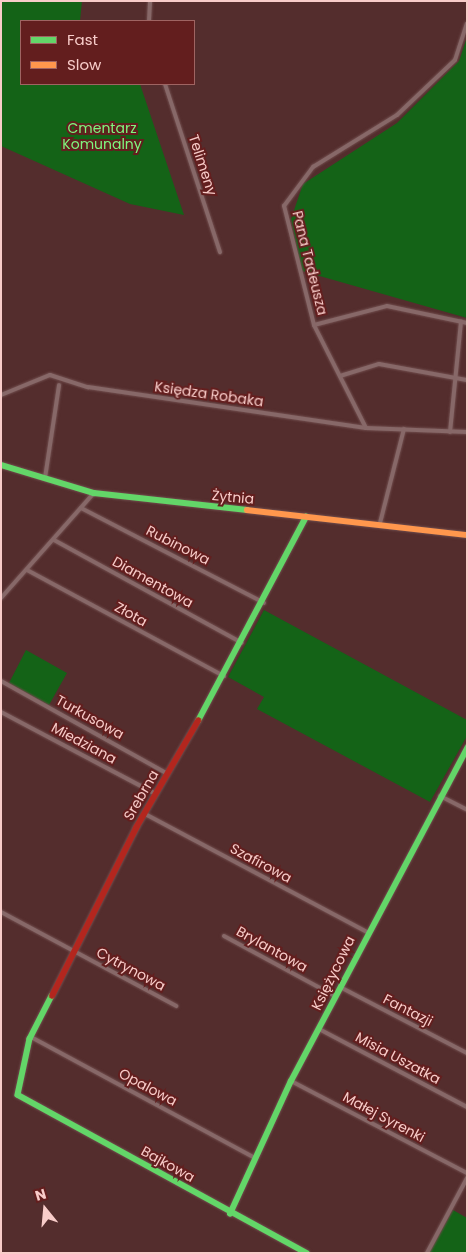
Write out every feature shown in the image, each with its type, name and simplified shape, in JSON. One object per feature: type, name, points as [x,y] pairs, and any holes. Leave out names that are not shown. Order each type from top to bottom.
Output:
[{"type":"street","points":[[149,20],[150,1]]},
{"type":"street","name":"Pana Tadeusza","points":[[366,428],[314,325],[284,206],[313,167],[397,114],[455,60],[467,24]]},
{"type":"street","name":"Telimeny","points":[[165,85],[220,252]]},
{"type":"street","points":[[314,325],[387,306],[467,322]]},
{"type":"street","points":[[450,432],[461,322]]},
{"type":"street","points":[[340,376],[379,364],[467,380]]},
{"type":"street","name":"Księdza Robaka","points":[[1,395],[50,375],[88,387],[366,428],[467,432]]},
{"type":"street","points":[[45,478],[59,385]]},
{"type":"street","points":[[380,523],[404,429]]},
{"type":"street","name":"Żytnia","points":[[1,465],[94,493],[380,523],[467,535]]},
{"type":"street","points":[[1,598],[94,493]]},
{"type":"street","name":"Rubinowa","points":[[81,508],[264,603]]},
{"type":"street","name":"Srebrna","points":[[18,1095],[31,1037],[145,814],[264,603],[306,516]]},
{"type":"street","name":"Diamentowa","points":[[54,540],[242,643]]},
{"type":"street","name":"Złota","points":[[27,570],[224,676]]},
{"type":"street","name":"Turkusowa","points":[[1,681],[168,774]]},
{"type":"street","name":"Miedziana","points":[[1,712],[156,794]]},
{"type":"street","name":"Księżycowa","points":[[230,1214],[253,1157],[291,1081],[367,932],[467,748]]},
{"type":"street","points":[[440,796],[467,810]]},
{"type":"street","name":"Szafirowa","points":[[145,814],[367,932]]},
{"type":"street","name":"Cytrynowa","points":[[1,912],[176,1006]]},
{"type":"street","name":"Brylantowa","points":[[224,936],[335,996]]},
{"type":"street","name":"Fantazji","points":[[340,987],[467,1053]]},
{"type":"street","name":"Misia Uszatka","points":[[318,1030],[467,1107]]},
{"type":"street","name":"Opalowa","points":[[31,1037],[253,1157]]},
{"type":"street","name":"Małej Syrenki","points":[[291,1081],[467,1173]]},
{"type":"street","name":"Bajkowa","points":[[18,1095],[230,1214],[307,1253]]},
{"type":"street","points":[[427,1253],[467,1178]]},
{"type":"green space","name":"Cmentarz Komunalny","points":[[1,1],[82,1],[80,20],[20,20],[20,85],[140,85],[184,215],[130,204],[1,146]]},
{"type":"green space","points":[[467,37],[467,318],[302,271],[291,219],[303,184],[397,123],[459,61]]},
{"type":"green space","points":[[264,610],[467,720],[467,736],[430,802],[257,709],[264,697],[228,677]]},
{"type":"green space","points":[[26,650],[67,673],[49,705],[9,683]]},
{"type":"green space","points":[[453,1210],[467,1218],[467,1253],[429,1253]]},
{"type":"traffic: fast","points":[[1,465],[94,493],[247,510]]},
{"type":"traffic: fast","points":[[198,721],[306,517]]},
{"type":"traffic: fast","points":[[230,1214],[291,1081],[467,748]]},
{"type":"traffic: fast","points":[[52,996],[30,1039],[18,1095],[307,1253]]},
{"type":"traffic: slow","points":[[247,510],[467,535]]},
{"type":"traffic: jam","points":[[52,996],[136,828],[198,721]]}]
